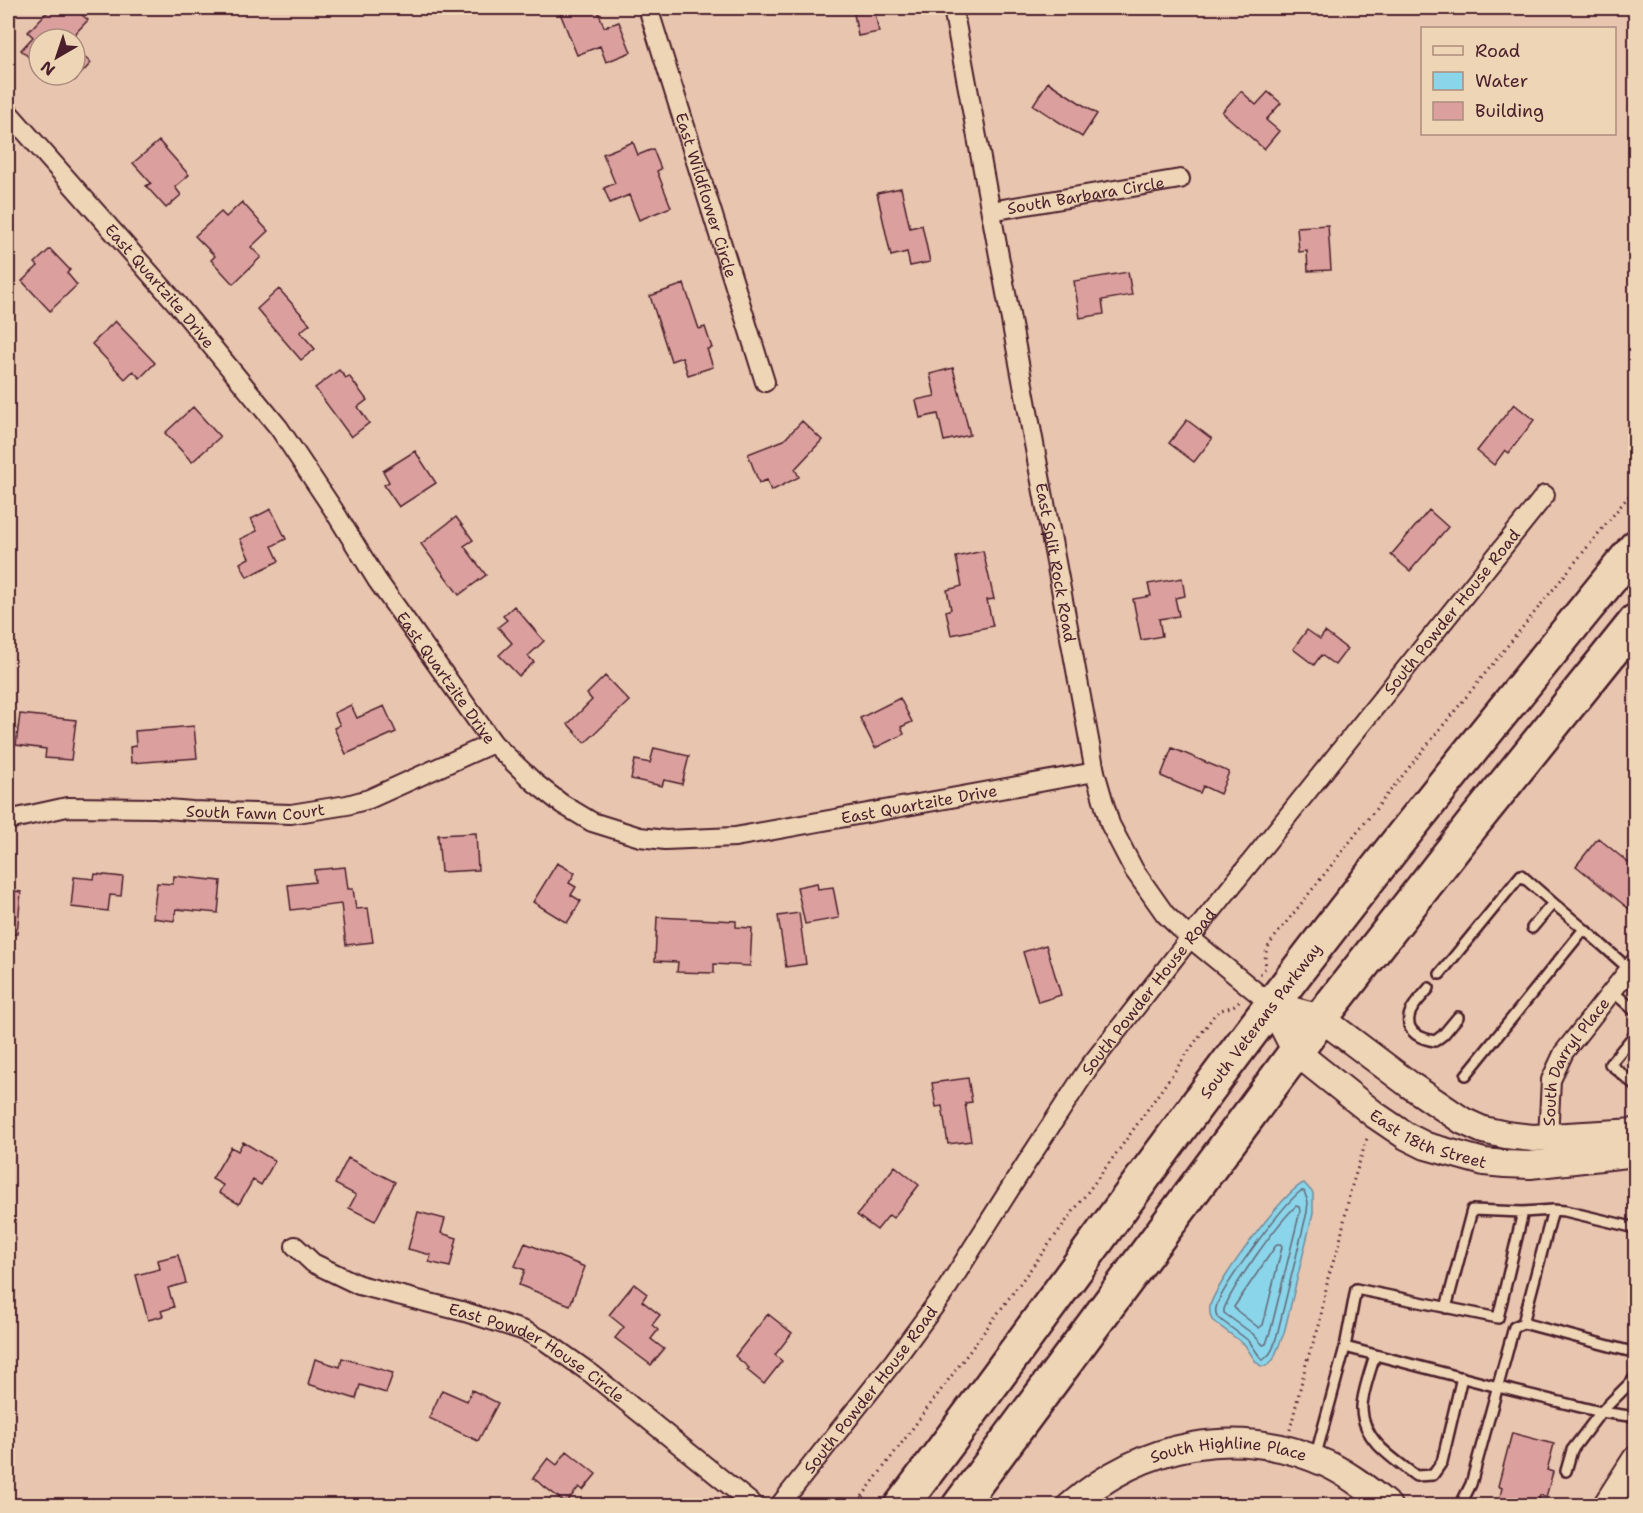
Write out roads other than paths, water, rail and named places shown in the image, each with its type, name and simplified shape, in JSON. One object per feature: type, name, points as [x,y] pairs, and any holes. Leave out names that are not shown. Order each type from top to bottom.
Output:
[{"type":"highway","name":"South Veterans Parkway","points":[[902,1506],[1272,1005],[1446,782],[1635,548]]},
{"type":"highway","points":[[959,1506],[1321,1018],[1452,849],[1635,621]]},
{"type":"street","name":"East Wildflower Circle","points":[[648,8],[765,382]]},
{"type":"street","name":"East Split Rock Road","points":[[953,8],[1095,772],[1110,824],[1134,870],[1165,914],[1190,938],[1272,1005],[1321,1018]]},
{"type":"street","name":"East Quartzite Drive","points":[[8,112],[177,304],[279,428],[377,580],[493,743],[535,783],[562,804],[592,822],[640,837],[666,840],[735,837],[1095,772]]},
{"type":"street","name":"South Barbara Circle","points":[[991,211],[1180,179]]},
{"type":"street","name":"South Powder House Road","points":[[779,1506],[894,1361],[944,1293],[1089,1067],[1545,495]]},
{"type":"street","name":"South Fawn Court","points":[[8,820],[67,807],[155,807],[192,811],[291,814],[369,799],[493,743]]},
{"type":"street","name":"South Darryl Place","points":[[1548,1138],[1551,1080],[1556,1065],[1632,965]]},
{"type":"street","name":"East 18th Street","points":[[1272,1005],[1296,1052],[1392,1127],[1426,1146],[1484,1162],[1530,1165],[1635,1153]]},
{"type":"street","name":"East 18th Street","points":[[1321,1018],[1410,1085],[1463,1121],[1482,1130],[1506,1135],[1548,1138],[1635,1132]]},
{"type":"street","name":"East Powder House Circle","points":[[295,1246],[313,1263],[359,1285],[465,1312],[525,1331],[545,1341],[592,1375],[755,1506]]},
{"type":"street","name":"South Highline Place","points":[[1070,1506],[1109,1476],[1134,1463],[1183,1447],[1206,1443],[1287,1449],[1315,1459],[1347,1475],[1388,1506]]},
{"type":"street","points":[[1606,1506],[1634,1464]]},
{"type":"lane","points":[[1440,974],[1521,875],[1584,929],[1632,965]]},
{"type":"lane","points":[[1532,928],[1553,903]]},
{"type":"lane","points":[[1466,1074],[1584,929]]},
{"type":"lane","points":[[1429,988],[1413,1007],[1408,1017],[1415,1035],[1424,1040],[1435,1041],[1458,1017]]},
{"type":"lane","points":[[1611,990],[1635,1012]]},
{"type":"lane","points":[[1635,1033],[1610,1064],[1635,1086]]},
{"type":"lane","points":[[1446,1308],[1472,1210],[1565,1211],[1635,1228]]},
{"type":"lane","points":[[1460,1506],[1471,1484],[1498,1387],[1553,1210]]},
{"type":"lane","points":[[1498,1318],[1523,1212]]},
{"type":"lane","points":[[1315,1459],[1345,1347],[1356,1289],[1498,1318],[1635,1353]]},
{"type":"lane","points":[[1345,1347],[1601,1412],[1635,1416]]},
{"type":"lane","points":[[1375,1354],[1362,1408],[1365,1428],[1381,1448],[1416,1476],[1433,1475],[1442,1462],[1462,1377]]},
{"type":"lane","points":[[1566,1472],[1572,1450],[1601,1412],[1635,1377]]},
{"type":"water","points":[[1304,1183],[1313,1193],[1313,1213],[1284,1333],[1273,1360],[1266,1366],[1261,1366],[1245,1345],[1212,1320],[1210,1306],[1237,1259],[1267,1219],[1295,1189]]}]
